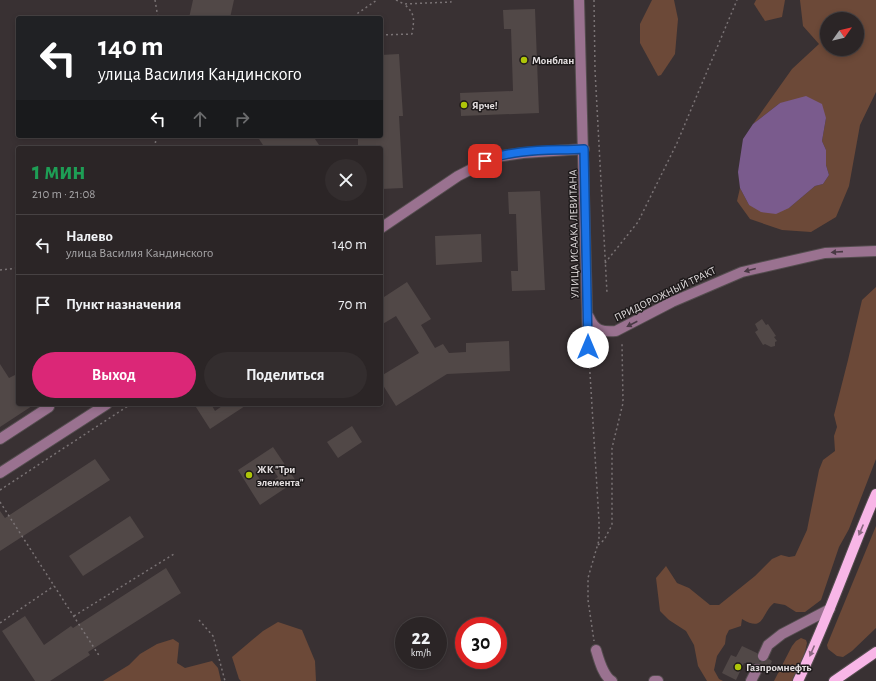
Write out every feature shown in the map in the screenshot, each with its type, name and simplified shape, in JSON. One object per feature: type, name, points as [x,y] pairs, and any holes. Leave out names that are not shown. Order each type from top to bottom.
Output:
[{"type":"main road","points":[[798,681],[830,609],[876,494]]},
{"type":"main road","points":[[853,667],[876,645]]},
{"type":"main road","points":[[834,681],[876,652]]},
{"type":"street","name":"УЛИЦА ИСААКА ЛЕВИТАНА","points":[[579,0],[588,347]]},
{"type":"street","points":[[383,227],[458,176],[495,157],[523,153],[584,149]]},
{"type":"street","name":"ПРИДОРОЖНЫЙ ТРАКТ","points":[[588,316],[593,326],[599,330],[607,332],[616,331],[672,302],[742,272],[825,253],[876,251]]},
{"type":"street","points":[[0,473],[104,406]]},
{"type":"street","points":[[0,439],[49,407]]},
{"type":"street","points":[[763,656],[768,645],[782,634],[830,609]]},
{"type":"street","points":[[596,650],[601,666],[612,681]]},
{"type":"street","points":[[752,681],[757,669]]},
{"type":"path","points":[[154,0],[158,16]]},
{"type":"path","points":[[357,16],[358,13],[376,0]]},
{"type":"path","points":[[383,35],[412,34],[414,16],[411,10],[396,0]]},
{"type":"path","points":[[404,4],[450,2],[450,0]]},
{"type":"path","points":[[594,0],[607,293]]},
{"type":"path","points":[[606,263],[638,222],[671,156],[737,0]]},
{"type":"path","points":[[0,270],[16,268]]},
{"type":"path","points":[[597,546],[604,540],[612,525],[612,448],[623,403],[622,344]]},
{"type":"path","points":[[588,347],[599,521],[599,540],[588,578],[588,600],[596,650]]},
{"type":"path","points":[[0,490],[128,406]]},
{"type":"path","points":[[0,502],[100,656]]},
{"type":"path","points":[[74,616],[174,554]]},
{"type":"path","points":[[0,623],[54,586]]},
{"type":"path","points":[[199,620],[213,636],[225,681]]},
{"type":"shaded area","points":[[652,0],[674,0],[678,19],[675,54],[661,75],[658,76],[640,43],[640,24]]},
{"type":"shaded area","points":[[756,0],[785,0],[782,17],[765,21],[754,4]]},
{"type":"shaded area","points":[[800,0],[876,0],[876,92],[860,125],[849,186],[836,217],[811,232],[782,230],[750,219],[737,201],[740,188],[749,205],[789,208],[815,186],[823,184],[829,175],[826,165],[826,150],[822,141],[826,118],[780,103],[753,124],[792,69],[819,44],[803,26]]},
{"type":"shaded area","points":[[806,96],[822,104],[826,118],[822,141],[826,150],[826,165],[829,175],[823,184],[815,186],[789,208],[776,214],[761,212],[749,205],[740,188],[738,172],[743,139],[753,124],[780,103]]},
{"type":"shaded area","points":[[876,287],[876,459],[849,529],[839,547],[821,600],[805,612],[796,612],[785,605],[774,603],[759,623],[749,623],[742,619],[741,626],[729,630],[726,636],[725,644],[717,656],[714,670],[719,679],[723,681],[707,681],[698,666],[694,645],[686,631],[669,620],[660,611],[656,578],[666,566],[677,583],[689,588],[710,605],[719,605],[755,576],[772,559],[781,555],[789,557],[795,556],[807,530],[819,470],[823,460],[835,451],[834,436],[837,427],[834,415],[862,300]]},
{"type":"shaded area","points":[[876,526],[876,628],[852,651],[843,657],[837,656],[828,649],[827,645]]},
{"type":"shaded area","points":[[278,622],[302,630],[315,661],[316,681],[241,681],[239,679],[232,657],[263,631]]},
{"type":"shaded area","points":[[801,638],[806,640],[807,643],[804,656],[792,681],[774,681],[792,646]]},
{"type":"shaded area","points":[[173,639],[179,643],[177,663],[185,668],[212,661],[218,668],[221,681],[103,681],[129,665],[140,654],[157,644]]},
{"type":"building","points":[[193,0],[234,0],[230,16],[189,16]]},
{"type":"building","name":"Монблан","points":[[535,9],[539,113],[461,116],[460,93],[513,91],[511,29],[504,29],[503,10]]},
{"type":"building","points":[[399,54],[403,116],[399,116],[403,188],[383,189],[383,146],[358,146],[358,138],[383,138],[383,55]]},
{"type":"building","points":[[258,138],[314,138],[320,146],[264,146]]},
{"type":"building","points":[[540,191],[545,290],[512,291],[511,271],[518,271],[516,214],[509,214],[508,192]]},
{"type":"building","points":[[481,234],[482,262],[436,265],[435,236]]},
{"type":"building","points":[[407,282],[431,319],[421,325],[435,348],[443,344],[449,353],[466,352],[466,343],[509,341],[510,371],[447,374],[396,406],[383,385],[383,375],[419,353],[396,316],[383,324],[383,298]]},
{"type":"building","points":[[762,319],[766,325],[768,324],[776,336],[774,337],[777,341],[775,342],[775,346],[771,347],[765,344],[763,345],[755,332],[758,330],[755,324]]},
{"type":"building","points":[[0,364],[9,378],[15,375],[16,377],[16,406],[32,406],[0,427]]},
{"type":"building","points":[[195,406],[212,406],[215,411],[222,406],[245,406],[210,429]]},
{"type":"building","points":[[352,426],[362,442],[338,458],[327,442]]},
{"type":"building","name":"ЖК \"Три элемента\"","points":[[273,447],[296,481],[260,505],[238,470]],"holes":[[[270,465],[278,477],[265,486],[256,474]]]},
{"type":"building","points":[[95,459],[110,480],[0,551],[0,511],[5,518]]},
{"type":"building","points":[[130,516],[144,537],[83,576],[69,556]]},
{"type":"building","points":[[166,568],[181,593],[88,652],[90,655],[50,681],[35,681],[2,631],[25,616],[44,645],[71,626],[73,628]]},
{"type":"building","points":[[742,646],[757,653],[757,657],[760,662],[764,662],[769,659],[772,661],[766,674],[763,672],[762,665],[757,663],[754,663],[751,666],[744,663],[736,680],[722,673],[731,655],[736,657]]},
{"type":"place","name":"Монблан","points":[[524,60]]},
{"type":"place","name":"Ярче!","points":[[464,105]]},
{"type":"place","name":"ЖК \"Три элемента\"","points":[[249,475]]},
{"type":"place","name":"Газпромнефть","points":[[738,667]]},
{"type":"route","points":[[485,161],[502,155],[584,149],[588,347]]}]
